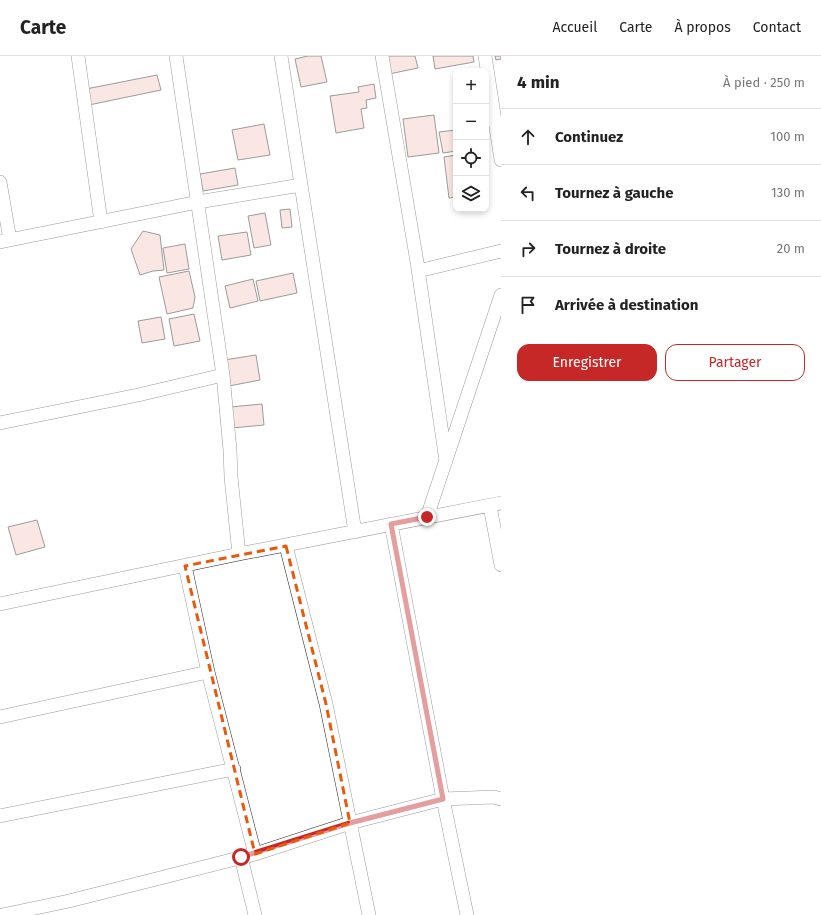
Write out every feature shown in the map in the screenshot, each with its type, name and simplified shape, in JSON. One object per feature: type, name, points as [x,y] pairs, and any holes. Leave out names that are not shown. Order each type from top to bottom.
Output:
[{"type":"street","points":[[78,56],[101,222]]},
{"type":"street","points":[[176,56],[223,375],[239,554]]},
{"type":"street","points":[[281,56],[355,532]]},
{"type":"street","points":[[382,56],[418,271],[446,461]]},
{"type":"street","points":[[485,56],[501,160]]},
{"type":"street","points":[[0,182],[5,241],[198,202],[301,185]]},
{"type":"street","points":[[418,271],[501,251]]},
{"type":"street","points":[[427,517],[501,295]]},
{"type":"street","points":[[0,423],[138,395],[223,375]]},
{"type":"street","points":[[0,604],[239,554],[496,504],[501,565]]},
{"type":"street","points":[[391,524],[443,799],[467,915]]},
{"type":"street","points":[[286,546],[326,704],[369,915]]},
{"type":"street","points":[[185,566],[208,672],[255,854]]},
{"type":"street","points":[[0,717],[208,672]]},
{"type":"street","points":[[0,816],[234,769]]},
{"type":"street","points":[[2,915],[69,901],[255,854],[350,823],[443,799],[494,797],[501,799]]},
{"type":"street","points":[[241,857],[255,915]]},
{"type":"highlighted area","points":[[286,546],[326,704],[350,823],[255,854],[185,566]]},
{"type":"building","points":[[308,56],[321,56],[327,82],[301,87],[295,59]]},
{"type":"building","points":[[386,56],[415,56],[418,68],[389,74]]},
{"type":"building","points":[[433,56],[473,56],[474,62],[435,69]]},
{"type":"building","points":[[495,56],[501,56],[501,59],[496,60]]},
{"type":"building","points":[[157,75],[161,90],[89,105],[86,89]]},
{"type":"building","points":[[374,84],[376,98],[366,100],[367,108],[361,109],[364,128],[336,133],[330,96],[359,92],[358,87]]},
{"type":"building","points":[[434,115],[439,153],[408,157],[403,119]]},
{"type":"building","points":[[264,124],[270,155],[238,160],[232,130]]},
{"type":"building","points":[[453,130],[453,151],[443,153],[439,132]]},
{"type":"building","points":[[453,156],[453,197],[449,198],[444,157]]},
{"type":"building","points":[[235,168],[238,185],[203,191],[200,174]]},
{"type":"building","points":[[290,209],[292,227],[282,228],[280,210]]},
{"type":"building","points":[[265,213],[271,245],[254,248],[248,216]]},
{"type":"building","points":[[143,231],[160,235],[164,270],[153,271],[140,275],[131,249]]},
{"type":"building","points":[[247,232],[251,255],[222,260],[218,236]]},
{"type":"building","points":[[185,244],[189,269],[167,273],[163,248]]},
{"type":"building","points":[[189,271],[195,297],[193,308],[167,314],[159,277]]},
{"type":"building","points":[[293,273],[297,293],[260,301],[256,281]]},
{"type":"building","points":[[253,279],[258,301],[230,308],[225,286]]},
{"type":"building","points":[[194,314],[200,341],[174,346],[169,319]]},
{"type":"building","points":[[161,317],[165,339],[142,343],[138,321]]},
{"type":"building","points":[[256,355],[260,380],[229,386],[224,360]]},
{"type":"building","points":[[262,404],[264,425],[232,428],[230,407]]},
{"type":"building","points":[[37,520],[45,547],[16,555],[8,527]]},
{"type":"route","points":[[241,857],[255,854],[350,823],[443,799],[391,524],[427,517]]}]
